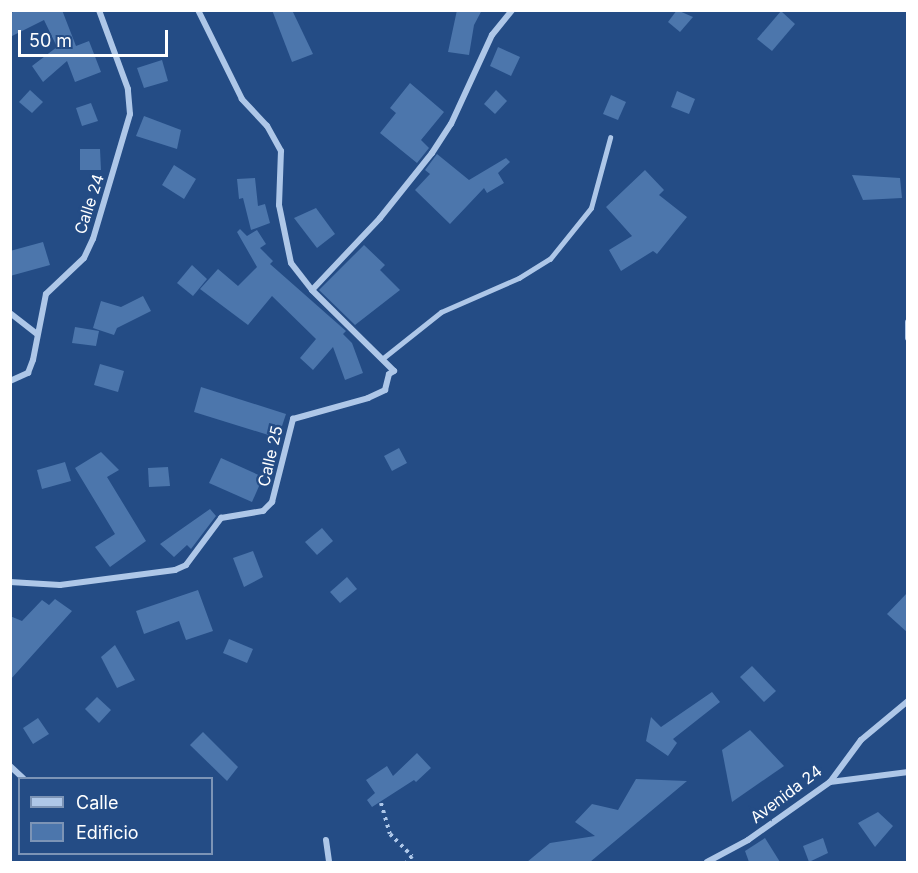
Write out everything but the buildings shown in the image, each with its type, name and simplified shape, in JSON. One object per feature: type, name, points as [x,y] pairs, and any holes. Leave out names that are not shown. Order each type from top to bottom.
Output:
[{"type":"street","name":"Calle 24","points":[[10,381],[28,373],[46,294],[84,258],[93,239],[130,114],[128,89],[99,10]]},
{"type":"street","points":[[198,10],[242,99],[267,126],[280,151],[279,205],[283,237],[291,263],[312,290],[382,359]]},
{"type":"street","points":[[312,290],[380,218],[432,153],[451,123],[492,35],[512,10]]},
{"type":"street","points":[[10,313],[37,334]]},
{"type":"street","points":[[908,322],[908,338]]},
{"type":"street","name":"Calle 25","points":[[10,582],[60,585],[175,570],[186,564],[222,518],[263,511],[272,502],[293,419],[300,414],[368,398],[385,390],[389,374],[394,371],[382,359]]},
{"type":"street","name":"Avenida 24","points":[[707,862],[748,840],[830,782],[861,740],[908,701]]},
{"type":"street","points":[[10,766],[22,777]]},
{"type":"street","points":[[830,782],[908,772]]},
{"type":"street","points":[[326,840],[329,862]]},
{"type":"lane","points":[[382,359],[441,312],[519,278],[550,259],[591,208],[610,138]]},
{"type":"path","points":[[381,803],[390,834],[412,856],[407,862]]}]
